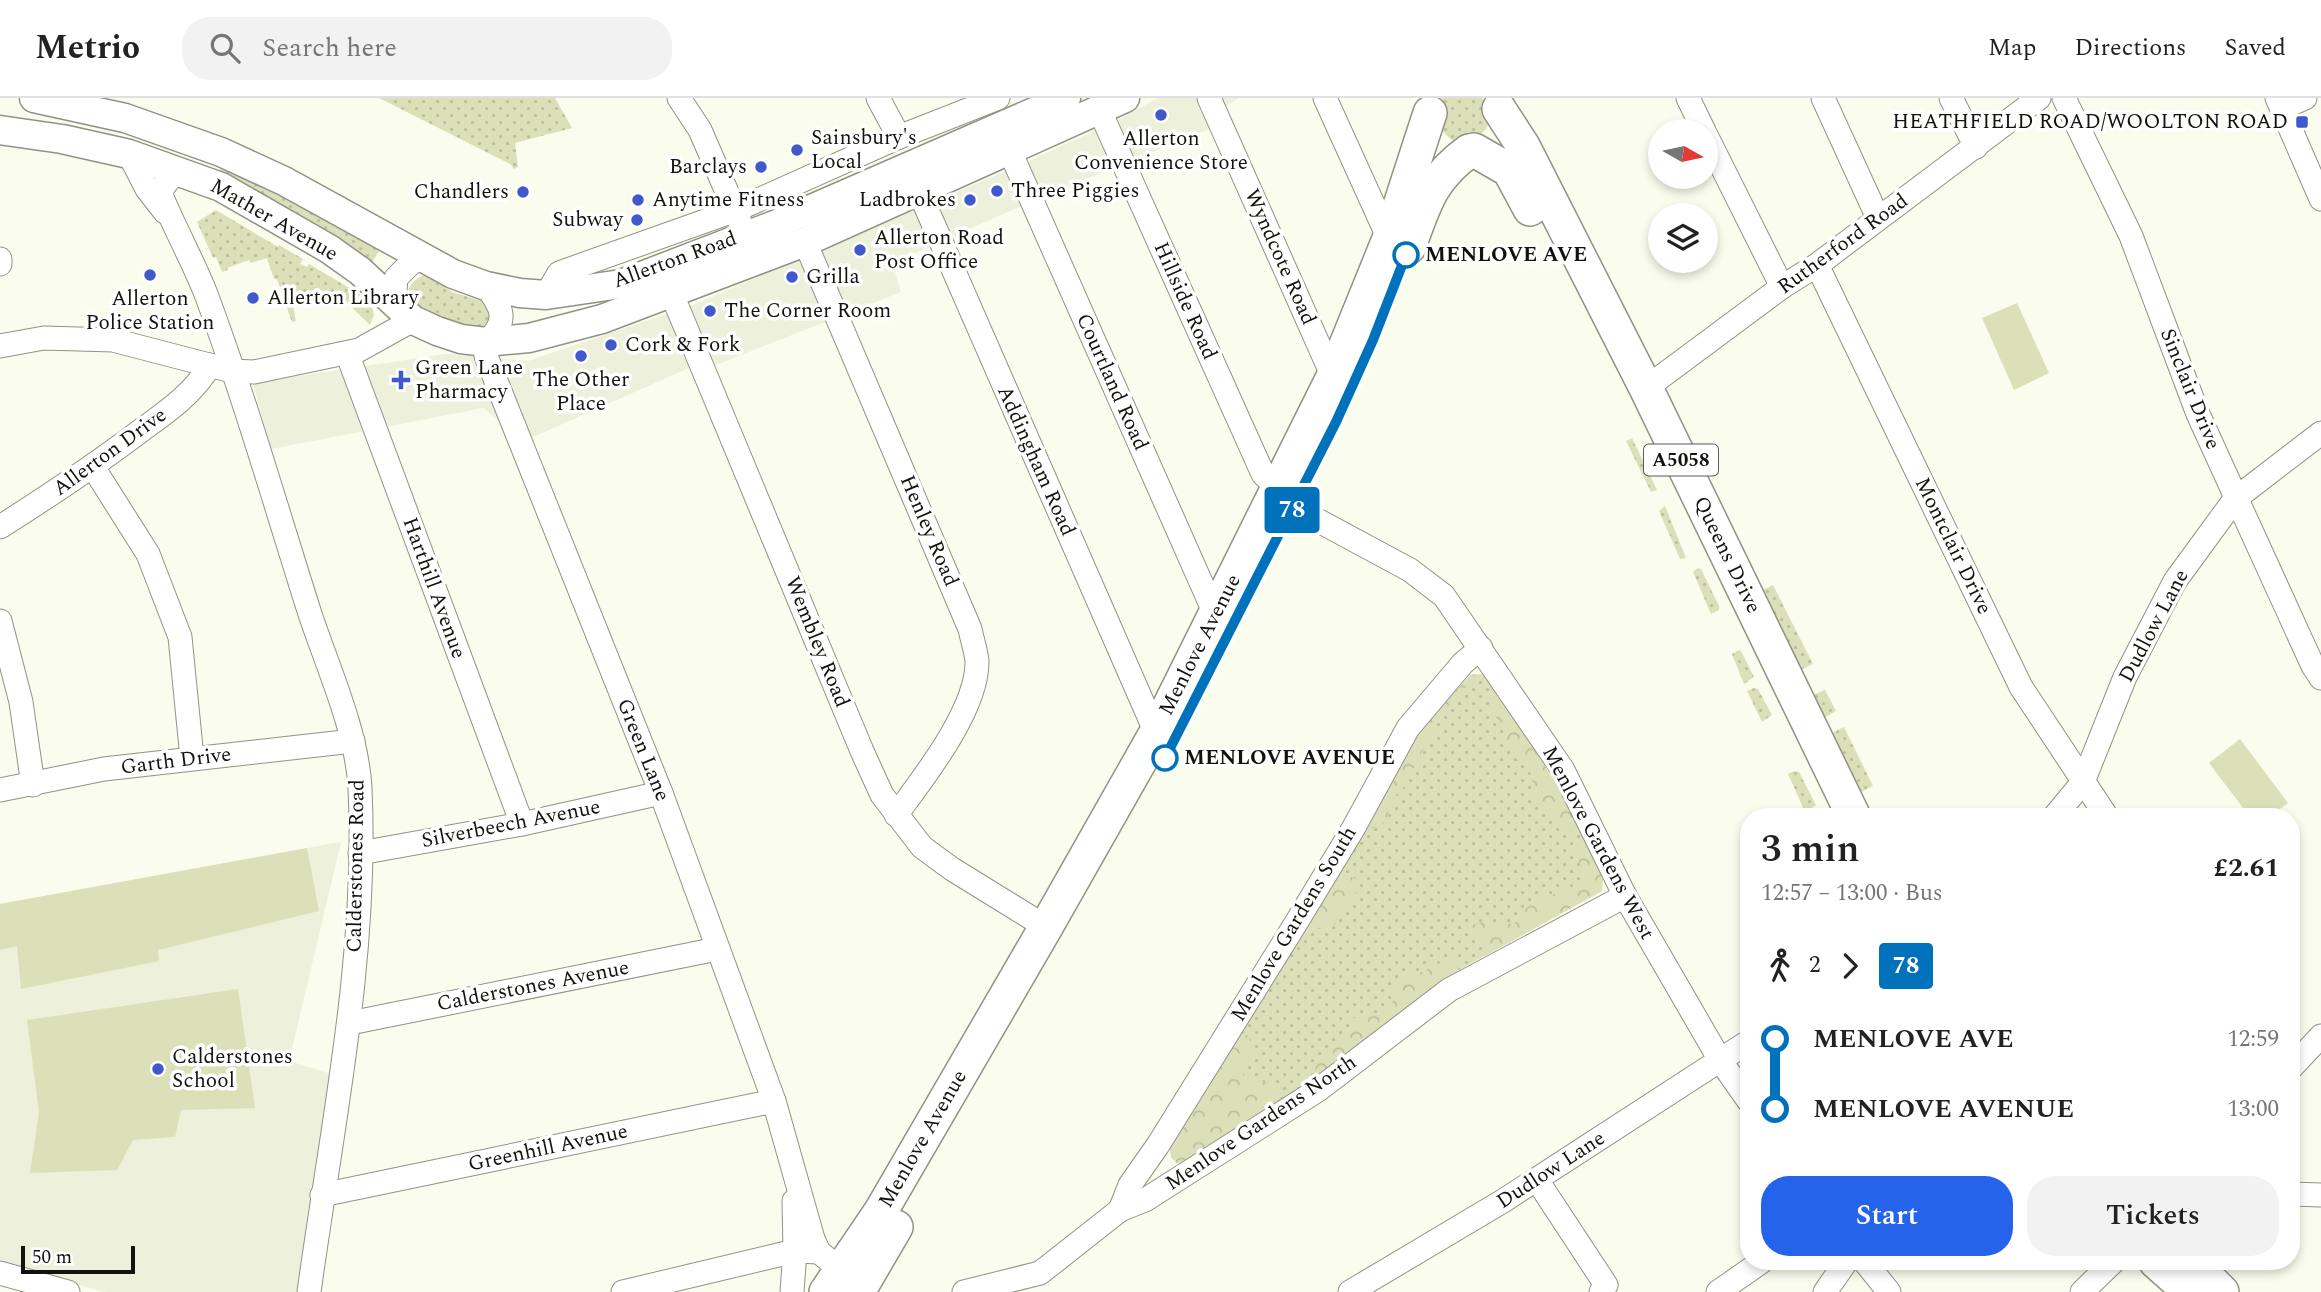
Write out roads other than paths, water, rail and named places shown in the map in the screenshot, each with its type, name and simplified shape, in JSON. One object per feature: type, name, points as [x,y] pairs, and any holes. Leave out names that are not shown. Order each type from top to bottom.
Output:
[{"type":"highway","name":"Menlove Avenue","points":[[839,1280],[1178,735],[1286,498],[1390,239],[1433,103]]},
{"type":"highway","name":"Queens Drive","points":[[1433,103],[1435,134],[1441,142],[1459,150],[1471,150],[1501,164],[1515,178],[1831,808]]},
{"type":"highway","name":"Menlove Avenue","points":[[839,1280],[1046,927],[1156,733],[1215,614],[1336,422],[1373,340],[1424,205],[1451,164],[1491,139],[1499,119],[1497,103]]},
{"type":"highway","name":"Queens Drive","points":[[1497,103],[1523,146],[1646,388],[1850,808]]},
{"type":"highway","points":[[2165,1270],[2190,1292]]},
{"type":"highway","points":[[2200,1270],[2222,1292]]},
{"type":"main road","name":"Mather Avenue","points":[[34,98],[119,108],[284,181],[453,274],[486,286],[546,295]]},
{"type":"main road","name":"Allerton Road","points":[[546,295],[621,284],[740,222],[776,224],[1066,98]]},
{"type":"main road","name":"Allerton Road","points":[[528,338],[602,319],[804,242],[1125,98]]},
{"type":"main road","name":"Mather Avenue","points":[[0,130],[62,139],[129,154],[221,187],[330,249],[360,271],[403,311],[437,331],[461,339],[486,342],[528,338]]},
{"type":"street","points":[[680,98],[700,130],[740,222]]},
{"type":"street","points":[[878,98],[899,138]]},
{"type":"street","name":"Allerton Road","points":[[740,222],[899,138],[998,98]]},
{"type":"street","name":"Wyndcote Road","points":[[1209,98],[1333,377]]},
{"type":"street","points":[[1325,98],[1390,239]]},
{"type":"street","points":[[1688,98],[1698,119]]},
{"type":"street","points":[[1823,98],[1878,218]]},
{"type":"street","points":[[1951,98],[1976,147]]},
{"type":"street","name":"Rutherford Road","points":[[1646,388],[1782,287],[1817,265],[2039,98]]},
{"type":"street","name":"Sinclair Drive","points":[[2064,98],[2131,236],[2198,414],[2235,499],[2313,666],[2321,677]]},
{"type":"street","points":[[2305,98],[2279,103],[2321,199]]},
{"type":"street","points":[[62,139],[68,100]]},
{"type":"street","name":"Hillside Road","points":[[1099,109],[1262,474],[1286,498]]},
{"type":"street","points":[[171,220],[182,191],[177,170],[186,138]]},
{"type":"street","name":"Courtland Road","points":[[1009,149],[1215,614]]},
{"type":"street","name":"Calderstones Road","points":[[129,154],[147,189],[171,220],[204,291],[353,741],[360,786],[359,915],[349,1023],[309,1292]]},
{"type":"street","points":[[1718,159],[1782,287]]},
{"type":"street","name":"Addingham Road","points":[[918,189],[1156,733]]},
{"type":"street","name":"Henley Road","points":[[804,242],[970,629],[977,662],[971,695],[949,738],[896,815]]},
{"type":"street","points":[[0,346],[44,338],[113,340],[232,371],[254,372],[359,350],[403,311],[396,278],[412,262],[426,259]]},
{"type":"street","name":"Montclair Drive","points":[[1817,265],[2021,687],[2101,808]]},
{"type":"street","points":[[486,286],[498,301],[502,316],[498,332],[486,342]]},
{"type":"street","name":"Wembley Road","points":[[671,292],[882,795],[922,847],[952,869],[1046,927]]},
{"type":"street","name":"Green Lane","points":[[486,342],[486,356],[503,403],[661,793],[774,1101],[813,1239],[839,1280]]},
{"type":"street","name":"Harthill Avenue","points":[[347,353],[522,824]]},
{"type":"street","name":"Allerton Drive","points":[[0,527],[93,467],[177,404],[203,377],[210,365]]},
{"type":"street","name":"Dudlow Lane","points":[[2062,808],[2084,782],[2125,677],[2175,581],[2235,499],[2321,433]]},
{"type":"street","points":[[93,467],[148,554],[180,637],[192,758]]},
{"type":"street","name":"Menlove Gardens West","points":[[1286,498],[1410,570],[1444,596],[1563,770],[1625,896],[1720,1060],[1740,1089]]},
{"type":"street","points":[[0,621],[21,702],[33,785]]},
{"type":"street","name":"Menlove Gardens South","points":[[1120,1210],[1130,1185],[1158,1145],[1353,829],[1408,728],[1463,663],[1481,648]]},
{"type":"street","name":"Garth Drive","points":[[0,790],[104,769],[353,741]]},
{"type":"street","name":"Silverbeech Avenue","points":[[360,853],[522,824],[661,793]]},
{"type":"street","name":"Menlove Gardens North","points":[[964,1292],[1040,1273],[1120,1210],[1145,1200],[1318,1090],[1449,990],[1625,896]]},
{"type":"street","name":"Calderstones Avenue","points":[[349,1023],[717,948]]},
{"type":"street","points":[[2300,1056],[2321,1037]]},
{"type":"street","name":"Dudlow Lane","points":[[1350,1292],[1537,1180],[1740,1047]]},
{"type":"street","name":"Greenhill Avenue","points":[[323,1195],[774,1101]]},
{"type":"street","name":"Green Lane","points":[[792,1292],[795,1251],[793,1162]]},
{"type":"street","points":[[1537,1180],[1606,1285],[1601,1292]]},
{"type":"street","points":[[2300,1194],[2321,1195]]},
{"type":"street","points":[[623,1292],[795,1251],[839,1280]]},
{"type":"street","points":[[1718,1292],[1750,1270]]},
{"type":"street","points":[[1825,1292],[1840,1270]]},
{"type":"street","points":[[1871,1270],[1889,1292]]},
{"type":"street","points":[[2082,1292],[2105,1270]]},
{"type":"street","points":[[0,1273],[68,1292]]},
{"type":"place","name":"Allerton Convenience Store","points":[[1161,115]]},
{"type":"place","name":"HEATHFIELD ROAD/WOOLTON ROAD","points":[[2302,122]]},
{"type":"place","name":"Sainsbury's Local","points":[[797,150]]},
{"type":"place","name":"Barclays","points":[[761,167]]},
{"type":"place","name":"Three Piggies","points":[[997,191]]},
{"type":"place","name":"Chandlers","points":[[523,192]]},
{"type":"place","name":"Anytime Fitness","points":[[638,200]]},
{"type":"place","name":"Ladbrokes","points":[[970,200]]},
{"type":"place","name":"Subway","points":[[637,220]]},
{"type":"place","name":"Allerton Road Post Office","points":[[860,250]]},
{"type":"place","name":"MENLOVE AVE","points":[[1406,255]]},
{"type":"place","name":"Allerton Police Station","points":[[150,275]]},
{"type":"place","name":"Grilla","points":[[792,277]]},
{"type":"place","name":"Allerton Library","points":[[253,298]]},
{"type":"place","name":"The Corner Room","points":[[710,311]]},
{"type":"place","name":"Cork & Fork","points":[[611,345]]},
{"type":"place","name":"The Other Place","points":[[581,356]]},
{"type":"place","name":"Green Lane Pharmacy","points":[[401,380]]},
{"type":"place","name":"MENLOVE AVENUE","points":[[1165,758]]},
{"type":"place","name":"Calderstones School","points":[[158,1069]]}]
